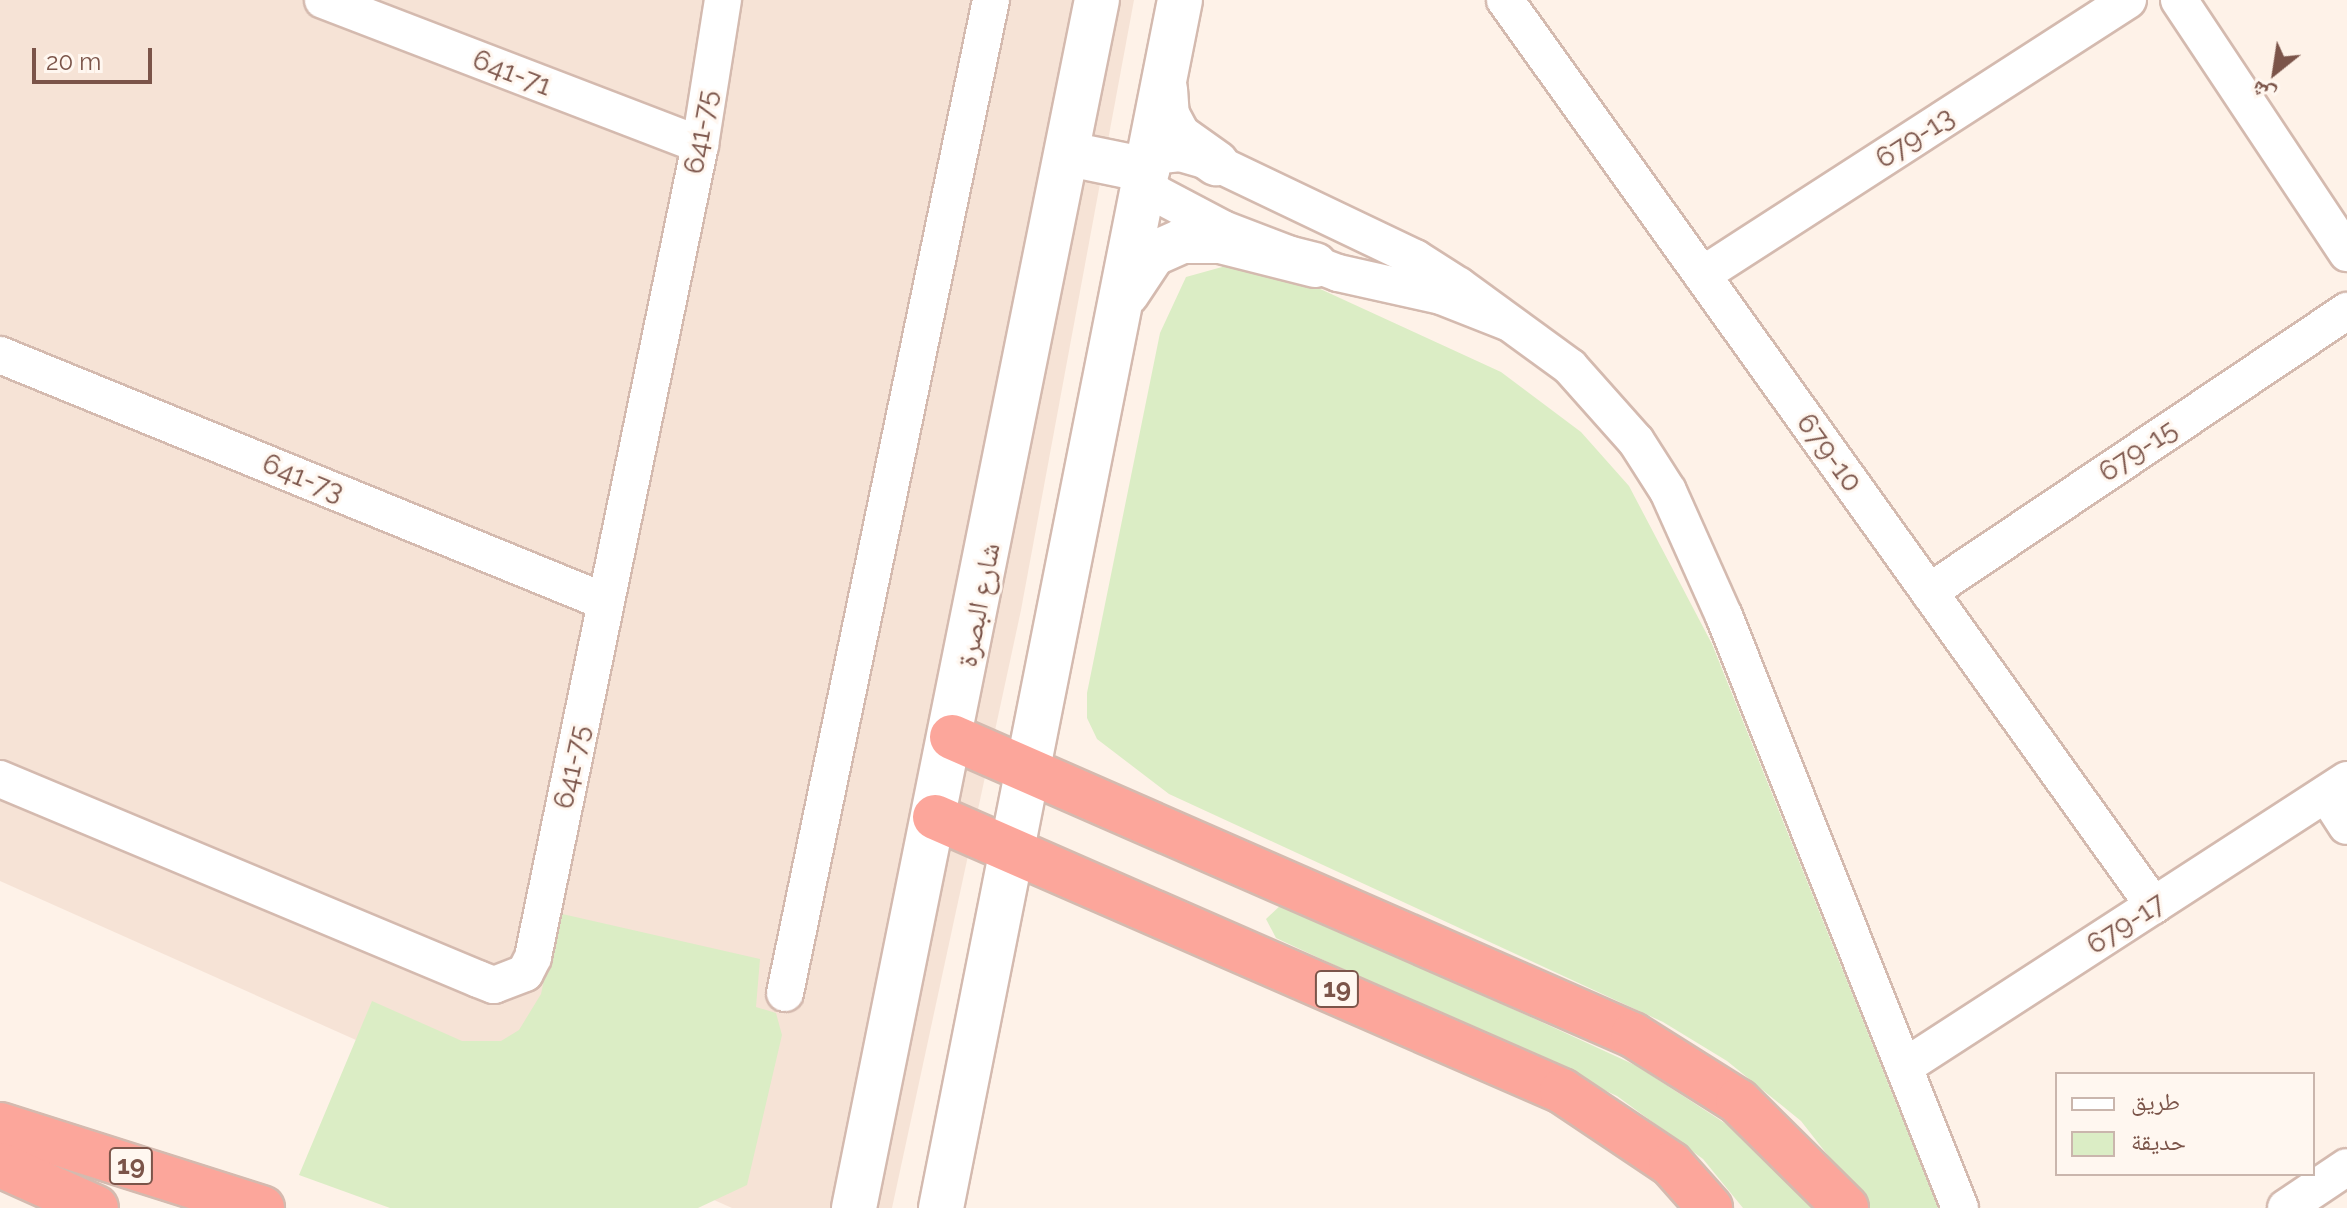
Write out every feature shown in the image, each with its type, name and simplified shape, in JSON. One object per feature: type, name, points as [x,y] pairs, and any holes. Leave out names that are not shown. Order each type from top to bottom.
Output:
[{"type":"highway","points":[[952,737],[1633,1035],[1738,1101],[1846,1208]]},
{"type":"highway","name":"19","points":[[935,817],[1562,1091],[1671,1164],[1710,1208]]},
{"type":"highway","name":"19","points":[[0,1125],[262,1208]]},
{"type":"highway","points":[[0,1165],[96,1208]]},
{"type":"main road","name":"شارع البصرة","points":[[854,1208],[952,737],[1097,0]]},
{"type":"main road","points":[[941,1208],[1032,772],[1180,0]]},
{"type":"main road","points":[[1166,75],[1171,126],[1216,163]]},
{"type":"main road","points":[[1069,154],[1147,170]]},
{"type":"main road","points":[[1121,310],[1143,264],[1182,241],[1220,241],[1315,265]]},
{"type":"street","name":"641-71","points":[[323,0],[700,145]]},
{"type":"street","name":"641-75","points":[[0,779],[478,979],[514,982],[533,957],[700,145],[723,0]]},
{"type":"street","points":[[785,993],[991,0]]},
{"type":"street","name":"679-10","points":[[1505,0],[2154,906]]},
{"type":"street","name":"679-13","points":[[1702,275],[2128,0]]},
{"type":"street","points":[[2179,0],[2347,253]]},
{"type":"street","points":[[1507,322],[1441,296],[1315,265],[1176,205],[1150,188],[1147,170],[1167,154],[1216,163],[1380,238],[1507,322],[1587,383],[1668,491],[1960,1208]]},
{"type":"street","name":"679-15","points":[[1929,592],[2347,311]]},
{"type":"street","name":"641-73","points":[[0,355],[606,602]]},
{"type":"street","points":[[2337,787],[2347,826]]},
{"type":"street","name":"679-17","points":[[1904,1067],[2337,787]]},
{"type":"street","points":[[2286,1208],[2347,1167]]},
{"type":"shaded area","points":[[0,0],[1134,0],[1021,610],[892,1208],[732,1208],[0,881]]},
{"type":"green space","points":[[1240,262],[1292,276],[1501,372],[1581,432],[1629,486],[1712,644],[1938,1208],[1869,1208],[1801,1121],[1727,1061],[1663,1022],[1169,794],[1097,739],[1087,718],[1087,693],[1160,333],[1186,277]]},
{"type":"green space","points":[[1283,903],[1637,1066],[1743,1135],[1817,1208],[1743,1208],[1703,1159],[1617,1096],[1276,938],[1266,919]]},
{"type":"green space","points":[[558,913],[760,959],[756,1007],[776,1013],[782,1035],[747,1185],[698,1208],[390,1208],[299,1175],[372,1001],[462,1041],[501,1041],[519,1030],[541,994]]}]
